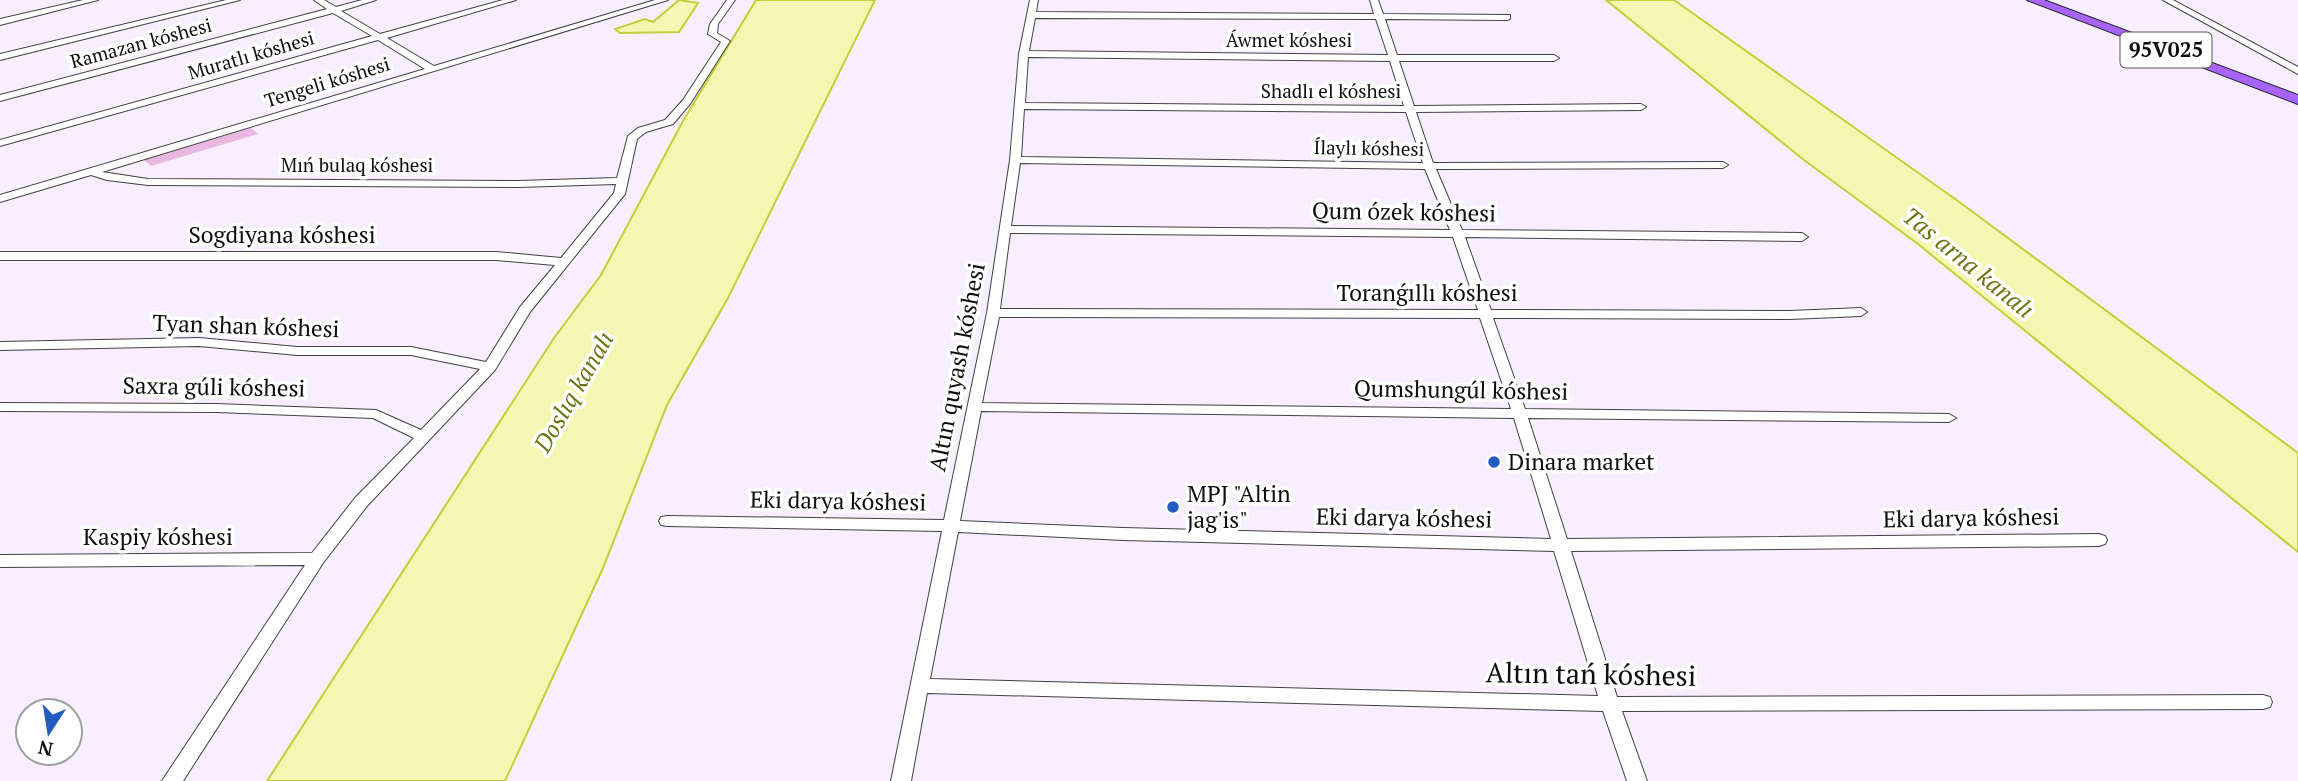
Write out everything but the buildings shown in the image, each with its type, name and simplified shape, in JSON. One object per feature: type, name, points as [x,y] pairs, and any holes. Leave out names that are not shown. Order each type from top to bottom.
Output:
[{"type":"main road","name":"95V025","points":[[2033,0],[2298,100]]},
{"type":"street","points":[[0,22],[94,0]]},
{"type":"street","points":[[0,57],[236,0]]},
{"type":"street","points":[[318,0],[432,68]]},
{"type":"street","name":"Ramazan kóshesi","points":[[0,98],[372,0]]},
{"type":"street","name":"Muratlı kóshesi","points":[[0,143],[512,0]]},
{"type":"street","name":"Tengeli kóshesi","points":[[0,199],[664,0]]},
{"type":"street","points":[[172,781],[317,559],[362,502],[490,367],[525,310],[619,194],[632,138],[642,130],[669,122],[687,102],[726,41],[712,34],[714,24],[732,0]]},
{"type":"street","points":[[1374,0],[1429,166],[1458,234],[1520,414],[1610,704],[1637,781]]},
{"type":"street","points":[[2167,0],[2298,71]]},
{"type":"street","points":[[1033,7],[1380,18],[1507,17]]},
{"type":"street","name":"Altın quyash kóshesi","points":[[901,781],[993,313],[1015,160],[1024,54],[1033,7]]},
{"type":"street","name":"Áwmet kóshesi","points":[[1024,54],[1252,58],[1553,58]]},
{"type":"street","name":"Shadlı el kóshesi","points":[[1021,106],[1409,109],[1641,107]]},
{"type":"street","name":"Ílaylı kóshesi","points":[[1015,160],[1429,166],[1723,165]]},
{"type":"street","name":"Mıń bulaq kóshesi","points":[[93,172],[107,177],[148,182],[518,184],[621,181]]},
{"type":"street","name":"Qum ózek kóshesi","points":[[1005,229],[1802,237]]},
{"type":"street","name":"Sogdiyana kóshesi","points":[[0,256],[496,256],[565,262]]},
{"type":"street","name":"Toranǵıllı kóshesi","points":[[993,313],[1790,315],[1861,312]]},
{"type":"street","name":"Tyan shan kóshesi","points":[[0,346],[199,342],[297,351],[411,351],[490,367]]},
{"type":"street","name":"Saxra gúli kóshesi","points":[[0,407],[216,408],[376,414],[422,436]]},
{"type":"street","name":"Qumshungúl kóshesi","points":[[973,407],[1949,418]]},
{"type":"street","name":"Eki darya kóshesi","points":[[667,521],[950,526],[1124,534],[1560,545],[2099,540]]},
{"type":"street","name":"Kaspiy kóshesi","points":[[0,561],[317,559]]},
{"type":"street","name":"Altın tań kóshesi","points":[[919,686],[1610,704],[2263,702]]},
{"type":"shaded area","points":[[251,128],[258,134],[151,166],[144,160]]},
{"type":"water","points":[[679,0],[698,3],[679,32],[620,33],[615,29],[645,19],[653,22]]},
{"type":"water","name":"Doslıq kanalı","points":[[756,0],[875,0],[728,298],[667,405],[603,568],[505,781],[267,781],[554,338],[601,275],[683,121]]},
{"type":"water","name":"Tas arna kanalı","points":[[1606,0],[1674,0],[1958,201],[2298,453],[2298,552],[1918,244],[1804,160]]},
{"type":"place","name":"Dinara market","points":[[1494,462]]},
{"type":"place","name":"MPJ \"Altin jag'is\"","points":[[1173,507]]}]
